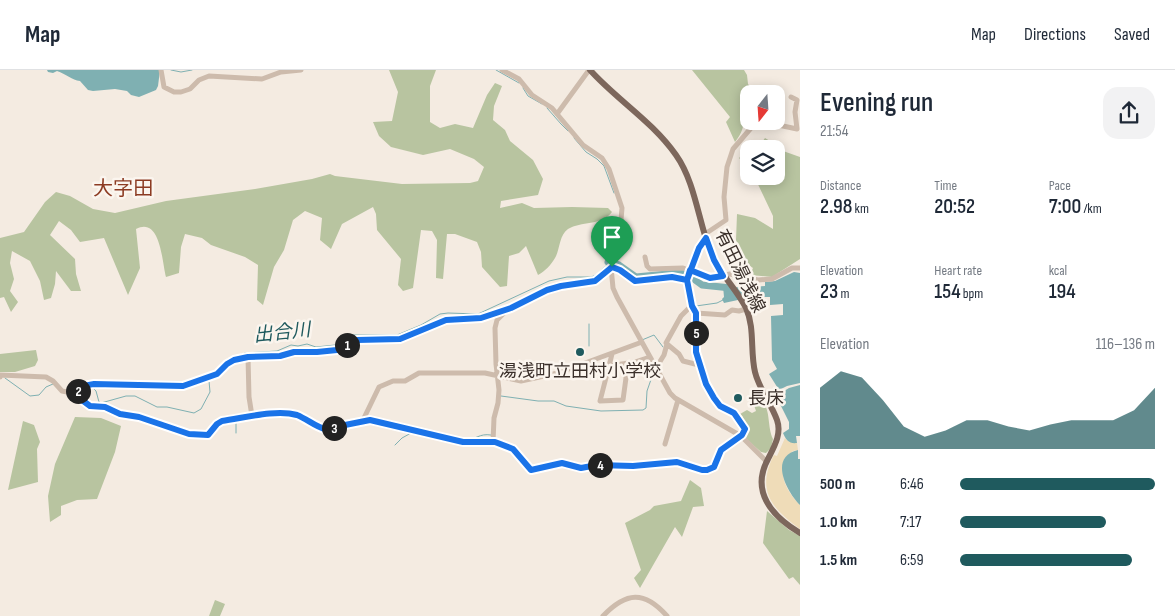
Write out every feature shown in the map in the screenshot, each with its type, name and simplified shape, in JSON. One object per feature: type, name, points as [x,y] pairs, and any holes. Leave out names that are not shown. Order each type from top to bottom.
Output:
[{"type":"main road","name":"有田湯浅線","points":[[590,70],[608,89],[650,124],[678,157],[686,174],[714,260],[746,309],[750,325],[756,376],[778,425],[777,440],[766,461],[762,478],[764,495],[767,504],[780,518],[800,533]]},
{"type":"street","points":[[161,70],[164,87],[178,92],[190,89],[199,80],[209,76],[262,80],[281,72],[301,70]]},
{"type":"street","points":[[502,70],[519,80],[532,95],[549,106],[582,145],[606,163],[621,202],[622,225],[613,254],[612,267],[615,294],[670,393],[678,400],[741,436],[766,461]]},
{"type":"street","points":[[557,114],[590,70]]},
{"type":"street","points":[[77,394],[79,399],[90,406],[105,407],[120,414],[139,417],[175,430],[199,435],[209,434],[219,422],[252,416],[292,414],[325,429],[370,420],[463,442],[493,442],[511,448],[531,470],[562,463],[581,468],[597,465],[633,466],[677,462],[704,470],[714,467],[721,450],[745,431],[732,412],[716,402],[708,388],[696,346],[696,313],[692,306],[687,280],[705,236],[726,220],[724,197],[728,160],[733,148],[750,128],[759,124],[769,123],[797,130],[795,112],[797,100],[791,97]]},
{"type":"street","points":[[645,257],[646,266],[650,269],[679,267],[710,278],[725,279],[730,274],[756,280],[772,279],[792,268],[800,268]]},
{"type":"street","points":[[612,267],[620,270],[635,281],[672,277],[687,280]]},
{"type":"street","points":[[77,394],[83,386],[97,383],[183,386],[217,374],[230,362],[248,357],[280,356],[294,352],[337,350],[357,340],[400,339],[446,320],[477,320],[511,308],[553,288],[595,281],[612,267]]},
{"type":"street","points":[[656,368],[664,355],[666,343],[681,316],[692,306]]},
{"type":"street","points":[[493,442],[494,418],[499,399],[495,324],[511,308]]},
{"type":"street","points":[[696,313],[725,315],[732,310],[746,309]]},
{"type":"street","points":[[363,420],[379,387],[393,381],[405,381],[415,373],[485,373],[514,381],[528,380],[612,354],[642,342]]},
{"type":"street","points":[[667,344],[679,354],[683,361],[700,365]]},
{"type":"street","points":[[612,354],[600,401],[623,400],[628,363]]},
{"type":"street","points":[[248,357],[249,397],[252,416]]},
{"type":"street","points":[[609,366],[650,357]]},
{"type":"street","points":[[0,377],[0,375],[46,377],[53,380],[62,391],[77,394]]},
{"type":"street","points":[[665,444],[678,400]]},
{"type":"street","points":[[603,616],[620,600],[633,598],[652,602],[667,616]]},
{"type":"green space","points":[[389,70],[436,70],[430,86],[430,122],[440,128],[455,124],[473,128],[487,95],[495,83],[502,86],[494,106],[493,120],[505,130],[510,141],[533,160],[543,179],[538,195],[501,201],[500,208],[522,203],[534,208],[608,208],[612,212],[597,221],[568,229],[561,239],[557,255],[550,265],[538,275],[526,246],[519,253],[509,256],[507,286],[500,287],[482,267],[481,252],[477,242],[455,234],[447,234],[443,279],[436,278],[437,240],[432,231],[421,230],[413,288],[403,291],[398,285],[401,259],[377,230],[376,214],[373,207],[342,224],[331,249],[320,240],[322,218],[305,211],[293,220],[284,250],[274,267],[263,305],[257,300],[258,265],[245,257],[211,245],[202,238],[185,234],[181,247],[179,273],[166,277],[159,243],[151,229],[144,227],[136,229],[140,268],[128,295],[104,238],[80,242],[71,230],[59,221],[50,235],[75,259],[76,274],[81,291],[71,291],[56,271],[51,298],[44,300],[40,281],[30,261],[12,251],[10,263],[14,279],[10,291],[18,302],[11,312],[4,297],[0,298],[0,238],[24,232],[45,202],[56,192],[70,196],[93,209],[115,213],[166,201],[255,189],[330,174],[402,184],[470,183],[478,181],[484,167],[474,159],[450,149],[423,155],[391,147],[379,136],[373,122],[392,121],[398,92]]},
{"type":"green space","points":[[692,70],[744,70],[749,85],[740,85],[740,130],[742,130],[735,142],[726,122],[730,117]]},
{"type":"green space","points":[[785,152],[800,157],[800,259],[772,277],[750,275],[753,268],[743,261],[736,240],[737,214],[755,218],[773,229],[773,216],[758,185],[785,185]]},
{"type":"green space","points":[[36,350],[38,360],[35,366],[15,372],[0,372],[0,354]]},
{"type":"green space","points":[[756,400],[762,401],[767,409],[773,439],[771,448],[766,453],[761,452],[744,437],[747,429],[740,419],[743,417],[740,414],[747,410],[752,413],[756,411],[754,405]]},
{"type":"green space","points":[[75,417],[101,418],[121,426],[115,452],[97,499],[77,500],[61,506],[61,515],[50,522],[48,496],[55,464]]},
{"type":"green space","points":[[23,421],[34,425],[40,442],[37,449],[38,482],[8,490]]},
{"type":"green space","points":[[690,480],[701,488],[704,506],[693,507],[682,537],[675,527],[640,588],[634,578],[641,570],[625,523],[654,506],[681,501]]},
{"type":"green space","points":[[767,511],[789,530],[800,536],[800,585],[793,577],[789,579],[763,543]]},
{"type":"green space","points":[[215,600],[225,604],[220,616],[209,616]]},
{"type":"sand","points":[[785,438],[788,441],[797,443],[798,450],[793,451],[785,458],[783,478],[791,494],[800,505],[800,529],[774,506],[767,488],[766,478],[769,467],[774,455],[777,456]]},
{"type":"water","points":[[47,70],[160,70],[156,90],[139,97],[131,95],[127,91],[115,89],[88,90],[80,81],[57,71],[53,73]]},
{"type":"water","points":[[794,272],[800,273],[800,383],[779,390],[769,374],[777,369],[772,360],[771,316],[783,315],[783,304],[770,305],[770,297],[763,297],[761,295],[724,303],[722,299],[724,297],[723,286],[745,288],[765,286],[765,282],[775,281]]},
{"type":"water","points":[[800,385],[800,436],[796,436],[797,443],[792,443],[785,438],[783,433],[789,429],[789,422],[776,396],[789,388]]},
{"type":"water","points":[[798,450],[798,459],[800,459],[800,505],[786,484],[782,467],[784,460],[789,454]]},
{"type":"waterway","name":"出合川","points":[[171,70],[181,72],[192,70]]},
{"type":"waterway","name":"出合川","points":[[496,70],[519,83]]},
{"type":"waterway","name":"出合川","points":[[523,88],[528,96],[542,104]]},
{"type":"waterway","name":"出合川","points":[[547,108],[568,131]]},
{"type":"waterway","name":"出合川","points":[[574,138],[586,152],[604,166],[614,193]]},
{"type":"waterway","name":"出合川","points":[[219,368],[227,359],[245,353],[277,351],[291,345],[307,344],[316,347],[335,345],[351,335],[397,335],[421,325],[440,314],[478,314],[549,281],[567,277],[591,277],[607,265],[618,228]]},
{"type":"waterway","name":"出合川","points":[[608,262],[619,265],[636,277],[678,273],[687,274],[702,285],[731,288]]},
{"type":"waterway","points":[[696,306],[717,303],[723,300]]},
{"type":"waterway","points":[[589,324],[589,346]]},
{"type":"waterway","points":[[642,340],[654,335],[663,347]]},
{"type":"waterway","points":[[501,396],[538,401],[554,401],[566,406],[601,411],[643,410],[646,408],[647,391],[655,368]]},
{"type":"waterway","name":"出合川","points":[[81,391],[92,387],[96,391],[101,403],[126,396],[135,396],[157,407],[167,407],[194,413],[201,409],[210,392],[209,381],[213,377]]},
{"type":"waterway","name":"出合川","points":[[5,378],[30,396],[39,395],[46,387],[53,384]]},
{"type":"waterway","points":[[353,421],[361,419]]},
{"type":"waterway","points":[[236,433],[236,422],[238,420]]},
{"type":"waterway","points":[[395,445],[402,438],[413,432]]},
{"type":"waterway","points":[[435,433],[467,439],[491,435]]},
{"type":"waterway","points":[[421,434],[427,437],[429,435]]},
{"type":"place","name":"湯浅町立田村小学校","points":[[580,352]]},
{"type":"place","name":"長床","points":[[738,398]]},
{"type":"district","name":"大字田","points":[[123,189]]},
{"type":"route","points":[[612,267],[595,281],[547,290],[511,308],[477,320],[456,319],[442,321],[400,339],[357,340],[337,350],[289,352],[280,356],[248,357],[234,360],[217,374],[183,386],[97,383],[83,386],[77,394],[79,399],[87,405],[105,407],[120,414],[139,417],[189,434],[208,435],[213,427],[222,421],[263,414],[289,414],[296,415],[325,429],[370,420],[463,442],[498,443],[515,450],[531,470],[562,463],[581,468],[597,465],[633,466],[672,462],[704,470],[711,469],[715,466],[721,450],[742,435],[745,429],[734,413],[716,402],[706,384],[696,352],[696,313],[692,306],[687,280],[690,270],[699,248],[706,238],[714,260],[723,276],[710,278],[690,270],[687,280],[672,277],[635,281],[620,270],[612,267]]}]
